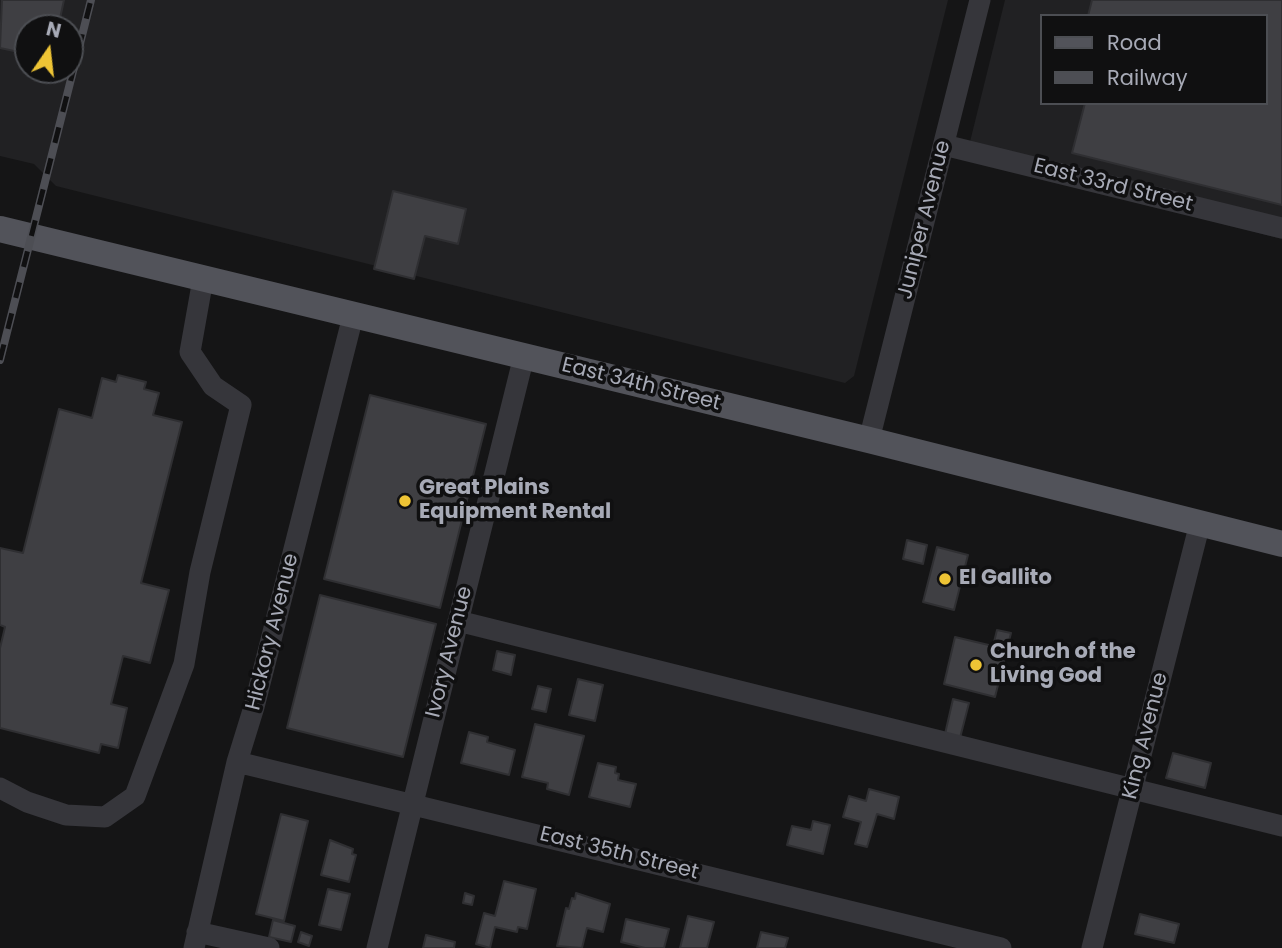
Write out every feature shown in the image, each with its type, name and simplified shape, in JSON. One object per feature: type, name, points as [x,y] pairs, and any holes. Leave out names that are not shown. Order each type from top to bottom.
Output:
[{"type":"main road","name":"East 34th Street","points":[[0,229],[869,440],[1282,544]]},
{"type":"street","name":"Juniper Avenue","points":[[869,440],[980,0]]},
{"type":"street","name":"East 33rd Street","points":[[944,145],[1282,228]]},
{"type":"street","points":[[0,788],[27,802],[66,815],[105,817],[135,796],[184,664],[200,572],[241,405],[213,386],[190,352],[203,279]]},
{"type":"street","name":"Hickory Avenue","points":[[195,940],[237,762],[254,707],[352,316]]},
{"type":"street","name":"Ivory Avenue","points":[[377,948],[524,356]]},
{"type":"street","name":"King Avenue","points":[[1092,948],[1200,523]]},
{"type":"street","points":[[458,621],[1282,826]]},
{"type":"street","name":"East 35th Street","points":[[237,762],[1001,948]]},
{"type":"street","points":[[195,940],[269,948]]},
{"type":"shaded area","points":[[0,0],[948,0],[854,376],[845,383],[56,186],[34,164],[0,156]]},
{"type":"shaded area","points":[[1005,0],[1282,0],[1282,239],[966,158]]},
{"type":"building","points":[[2,0],[64,0],[61,14],[14,14],[14,51],[0,48]]},
{"type":"building","points":[[1092,0],[1282,0],[1282,205],[1072,153],[1084,105],[1268,105],[1268,14],[1088,14]]},
{"type":"building","points":[[393,191],[466,209],[458,244],[425,236],[414,279],[374,269]]},
{"type":"building","points":[[118,375],[146,382],[144,389],[159,393],[153,415],[182,422],[141,583],[169,590],[150,663],[123,656],[111,704],[127,708],[118,748],[101,744],[99,753],[0,728],[0,648],[5,627],[0,625],[0,548],[23,553],[59,409],[92,418],[102,378],[116,382]]},
{"type":"building","name":"Great Plains Equipment Rental","points":[[370,395],[486,424],[440,608],[324,579]]},
{"type":"building","points":[[907,540],[927,545],[923,564],[903,559]]},
{"type":"building","name":"El Gallito","points":[[937,547],[968,555],[954,610],[923,602]]},
{"type":"building","points":[[320,595],[436,624],[403,757],[287,728]]},
{"type":"building","name":"Church of the Living God","points":[[997,630],[1011,633],[995,697],[944,684],[955,637],[993,646]]},
{"type":"building","points":[[497,651],[515,655],[511,675],[493,670]]},
{"type":"building","points":[[578,679],[603,685],[595,721],[569,715]]},
{"type":"building","points":[[538,686],[551,689],[546,712],[532,709]]},
{"type":"building","points":[[953,699],[969,703],[960,738],[945,734]]},
{"type":"building","points":[[535,724],[584,736],[569,795],[547,789],[548,783],[522,777]]},
{"type":"building","points":[[469,732],[488,737],[487,742],[515,750],[509,775],[461,763]]},
{"type":"building","points":[[1173,753],[1211,763],[1205,788],[1166,778]]},
{"type":"building","points":[[598,763],[616,767],[618,780],[636,784],[630,807],[589,797]]},
{"type":"building","points":[[869,789],[899,797],[894,819],[877,814],[867,847],[855,844],[861,822],[843,817],[849,796],[866,801]]},
{"type":"building","points":[[281,814],[308,821],[284,921],[256,914]]},
{"type":"building","points":[[813,821],[830,825],[823,854],[787,845],[792,826],[811,830]]},
{"type":"building","points":[[330,840],[353,849],[352,854],[356,855],[349,882],[321,875]]},
{"type":"building","points":[[504,881],[536,889],[527,929],[518,927],[517,932],[495,927],[490,948],[476,944],[484,913],[495,916]]},
{"type":"building","points":[[328,889],[350,894],[341,930],[319,925]]},
{"type":"building","points":[[465,893],[474,896],[472,905],[463,903]]},
{"type":"building","points":[[576,893],[610,904],[603,932],[587,928],[582,948],[557,946],[566,908],[569,909]]},
{"type":"building","points":[[1140,914],[1179,924],[1174,943],[1135,934]]},
{"type":"building","points":[[688,916],[714,922],[707,948],[680,948]]},
{"type":"building","points":[[626,919],[669,929],[664,948],[645,948],[621,942]]},
{"type":"building","points":[[273,920],[295,926],[291,942],[269,937]]},
{"type":"building","points":[[301,932],[312,936],[309,946],[298,942]]},
{"type":"building","points":[[761,932],[788,938],[785,948],[757,948]]},
{"type":"building","points":[[426,935],[455,942],[454,948],[423,948]]},
{"type":"railway","points":[[0,360],[91,0]]},
{"type":"place","name":"Great Plains Equipment Rental","points":[[405,501]]},
{"type":"place","name":"El Gallito","points":[[945,579]]},
{"type":"place","name":"Church of the Living God","points":[[976,665]]}]
